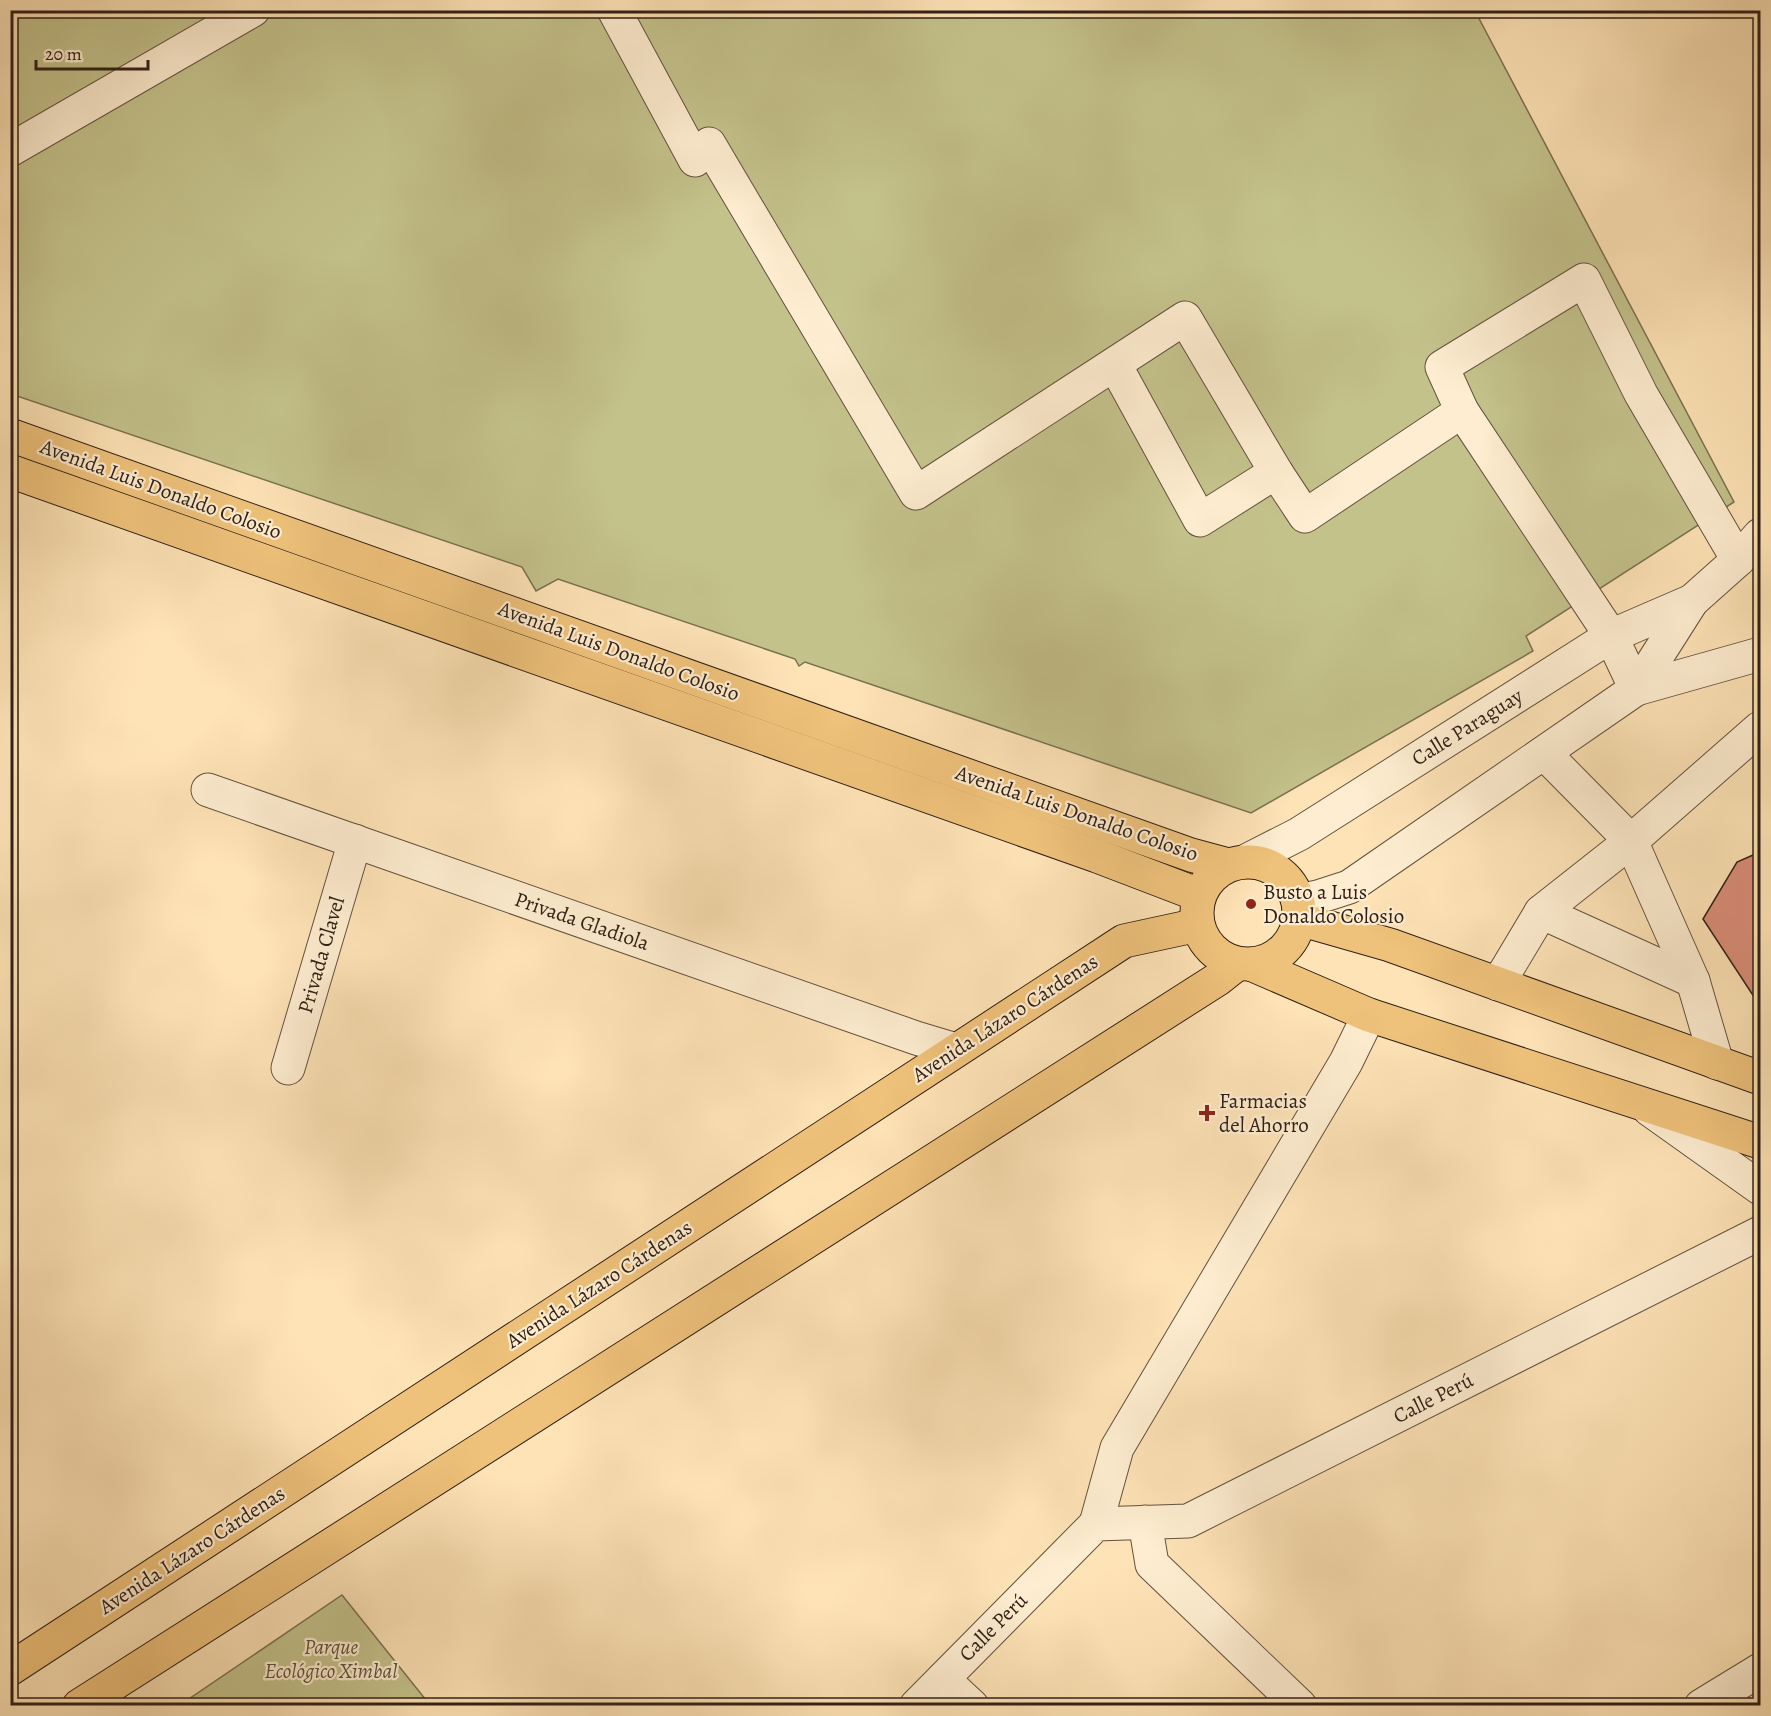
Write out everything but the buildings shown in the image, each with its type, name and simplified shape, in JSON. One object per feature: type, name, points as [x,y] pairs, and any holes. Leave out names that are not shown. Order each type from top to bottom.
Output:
[{"type":"main road","name":"Avenida Luis Donaldo Colosio","points":[[10,435],[1191,855],[1237,863]]},
{"type":"main road","points":[[10,471],[1086,852],[1198,910]]},
{"type":"main road","points":[[79,1706],[1218,979],[1245,964],[1270,960],[1285,950],[1295,935],[1298,910],[1291,885],[1279,872],[1263,864],[1237,863],[1216,872],[1206,882],[1198,910],[1200,933],[1209,947],[1222,958],[1245,964],[1369,1015],[1761,1142]]},
{"type":"main road","name":"Avenida Lázaro Cárdenas","points":[[10,1669],[1124,941],[1198,910]]},
{"type":"main road","points":[[1298,910],[1498,984],[1745,1068]]},
{"type":"street","points":[[10,150],[253,10]]},
{"type":"street","points":[[614,10],[695,160],[709,144],[916,493],[1185,318],[1305,516],[1462,411]]},
{"type":"street","points":[[1738,560],[1641,394],[1584,280],[1442,367],[1462,411],[1611,636],[1636,689],[1761,654]]},
{"type":"street","points":[[1115,365],[1200,520],[1276,471]]},
{"type":"street","name":"Calle Paraguay","points":[[1298,910],[1318,897],[1349,887],[1636,689],[1692,602],[1738,560],[1761,535]]},
{"type":"street","name":"Calle Paraguay","points":[[1237,863],[1299,834],[1611,636],[1692,602]]},
{"type":"street","points":[[1498,984],[1541,912],[1631,842],[1761,728]]},
{"type":"street","points":[[1544,753],[1631,842],[1692,981],[1745,1068]]},
{"type":"street","name":"Privada Gladiola","points":[[208,790],[956,1050]]},
{"type":"street","name":"Privada Clavel","points":[[288,1068],[355,841]]},
{"type":"street","points":[[1541,912],[1692,981]]},
{"type":"street","name":"Calle Perú","points":[[916,1706],[1096,1524],[1117,1448],[1346,1062],[1369,1015]]},
{"type":"street","points":[[1641,1103],[1761,1188]]},
{"type":"street","name":"Calle Perú","points":[[1096,1524],[1188,1521],[1761,1233]]},
{"type":"street","points":[[1145,1522],[1152,1564],[1300,1706]]},
{"type":"street","points":[[1701,1706],[1761,1670]]},
{"type":"street","points":[[942,1678],[972,1706]]},
{"type":"green space","points":[[10,11],[1475,11],[1734,502],[1526,636],[1533,651],[1251,813],[805,662],[799,666],[795,659],[558,579],[536,591],[522,567],[11,394]]},
{"type":"green space","name":"Parque Ecológico Ximbal","points":[[342,1595],[430,1705],[180,1705]]},
{"type":"place","name":"Busto a Luis Donaldo Colosio","points":[[1251,904]]},
{"type":"place","name":"Farmacias del Ahorro","points":[[1207,1113]]}]
